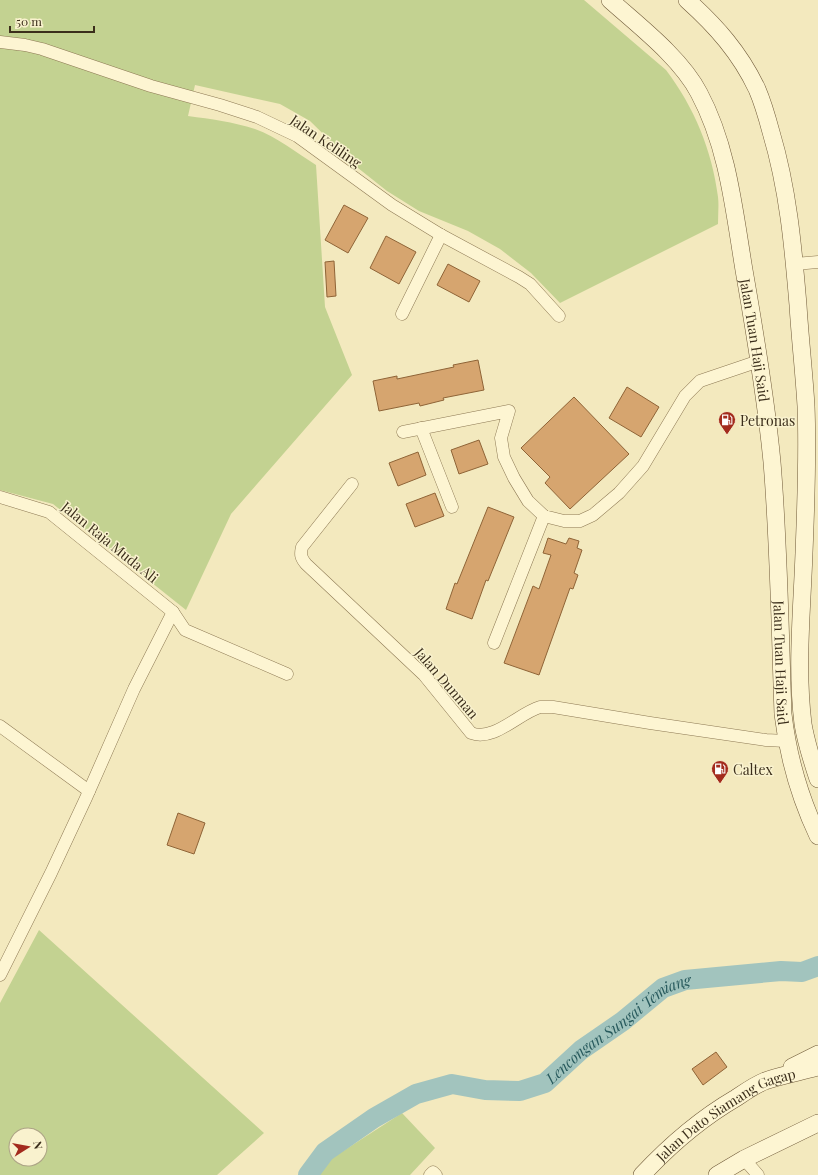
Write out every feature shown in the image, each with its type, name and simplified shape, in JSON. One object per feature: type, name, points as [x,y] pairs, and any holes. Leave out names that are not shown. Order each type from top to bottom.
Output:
[{"type":"main road","name":"Jalan Tuan Haji Said","points":[[610,0],[654,39],[682,69],[699,92],[714,127],[723,158],[733,201],[759,361],[772,462],[783,714],[786,741],[809,818],[818,836]]},
{"type":"main road","name":"Jalan Tuan Haji Said","points":[[687,0],[708,18],[724,36],[741,59],[758,90],[767,116],[784,180],[794,264],[806,405],[800,686],[803,726],[818,779]]},
{"type":"main road","points":[[764,1082],[818,1054]]},
{"type":"main road","name":"Jalan Dato Siamang Gagap","points":[[642,1175],[660,1156],[707,1116],[764,1082],[818,1068]]},
{"type":"main road","points":[[717,1175],[744,1159],[818,1124]]},
{"type":"street","name":"Jalan Keliling","points":[[0,42],[42,49],[151,86],[220,105],[257,117],[297,136],[392,205],[441,235],[530,284],[559,316]]},
{"type":"street","points":[[402,314],[441,235]]},
{"type":"street","points":[[794,264],[818,262]]},
{"type":"street","points":[[403,432],[509,411],[501,438],[504,457],[514,478],[528,501],[544,516],[564,522],[580,522],[593,515],[620,493],[643,466],[685,396],[700,381],[759,361]]},
{"type":"street","points":[[421,428],[452,507]]},
{"type":"street","name":"Jalan Dunman","points":[[352,484],[302,547],[300,553],[302,558],[306,564],[424,675],[471,733],[478,736],[486,735],[530,712],[540,708],[553,706],[672,726],[766,740],[786,741]]},
{"type":"street","name":"Jalan Raja Muda Ali","points":[[0,497],[49,512],[172,612],[185,630],[288,674]]},
{"type":"street","points":[[494,643],[544,516]]},
{"type":"street","points":[[0,975],[31,915],[89,791],[134,689],[172,612]]},
{"type":"street","points":[[0,726],[89,791]]},
{"type":"street","points":[[744,1159],[758,1175]]},
{"type":"green space","points":[[0,0],[584,0],[666,70],[685,99],[700,130],[711,163],[718,197],[718,224],[560,303],[531,273],[500,249],[468,231],[419,211],[387,191],[358,168],[310,121],[280,104],[195,85],[188,116],[230,123],[263,132],[316,165],[325,307],[352,375],[231,514],[186,610],[53,504],[0,490]]},
{"type":"green space","points":[[39,930],[264,1133],[217,1175],[0,1175],[0,1003]]},
{"type":"green space","points":[[402,1113],[435,1148],[410,1175],[317,1175],[325,1163]]},
{"type":"building","points":[[344,205],[368,218],[348,253],[325,240]]},
{"type":"building","points":[[386,236],[416,252],[399,284],[370,268]]},
{"type":"building","points":[[334,261],[336,296],[327,297],[325,262]]},
{"type":"building","points":[[448,264],[480,281],[469,302],[437,285]]},
{"type":"building","points":[[478,360],[484,390],[443,398],[444,400],[420,406],[419,403],[379,411],[373,381],[397,376],[397,379],[454,367],[453,365]]},
{"type":"building","points":[[627,387],[659,407],[641,437],[609,418]]},
{"type":"building","points":[[574,397],[629,454],[570,509],[545,483],[550,477],[521,448]]},
{"type":"building","points":[[479,440],[488,464],[459,474],[451,450]]},
{"type":"building","points":[[418,452],[426,475],[398,486],[389,463]]},
{"type":"building","points":[[435,493],[444,516],[415,527],[406,504]]},
{"type":"building","points":[[488,507],[514,517],[488,581],[486,580],[472,619],[446,609],[455,583],[457,584]]},
{"type":"building","points":[[548,538],[566,544],[569,538],[579,541],[577,548],[582,550],[574,573],[578,575],[573,589],[570,588],[539,675],[504,663],[533,586],[539,589],[551,555],[543,553]]},
{"type":"building","points":[[178,813],[205,823],[194,854],[167,845]]},
{"type":"building","points":[[716,1052],[727,1067],[703,1085],[692,1069]]},
{"type":"waterway","name":"Lencongan Sungai Temiang","points":[[308,1175],[325,1152],[374,1118],[416,1094],[452,1084],[485,1090],[520,1091],[545,1083],[581,1050],[623,1021],[663,988],[685,980],[781,971],[802,972],[818,966]]},
{"type":"place","name":"Petronas","points":[[727,435]]},
{"type":"place","name":"Caltex","points":[[720,784]]}]
